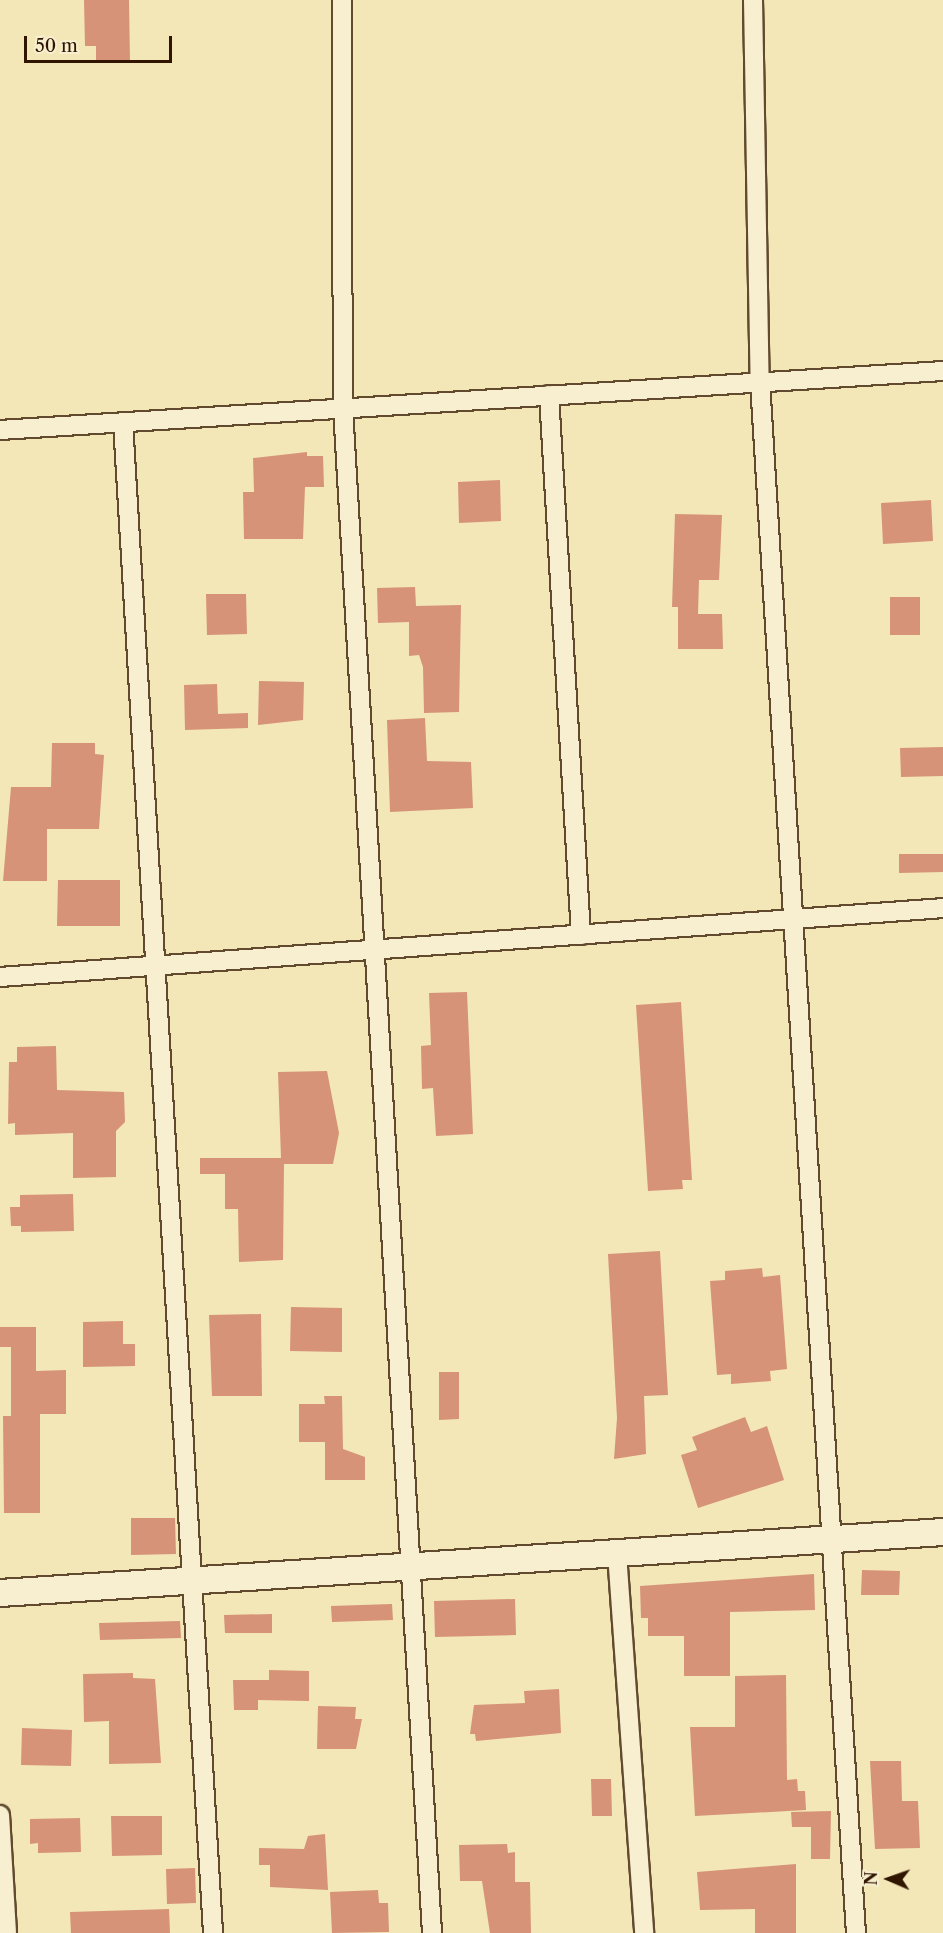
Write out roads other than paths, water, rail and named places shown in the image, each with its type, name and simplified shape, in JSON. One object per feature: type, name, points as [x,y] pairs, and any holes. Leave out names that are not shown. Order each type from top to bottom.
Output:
[{"type":"main road","points":[[0,1593],[943,1532]]},
{"type":"street","points":[[342,0],[343,408],[432,1933]]},
{"type":"street","points":[[753,0],[760,382],[829,1539],[856,1933]]},
{"type":"street","points":[[0,430],[943,371]]},
{"type":"street","points":[[549,395],[581,935]]},
{"type":"street","points":[[123,422],[213,1933]]},
{"type":"street","points":[[0,977],[943,909]]},
{"type":"street","points":[[617,1553],[644,1933]]},
{"type":"street","points":[[0,1815],[7,1933]]}]
